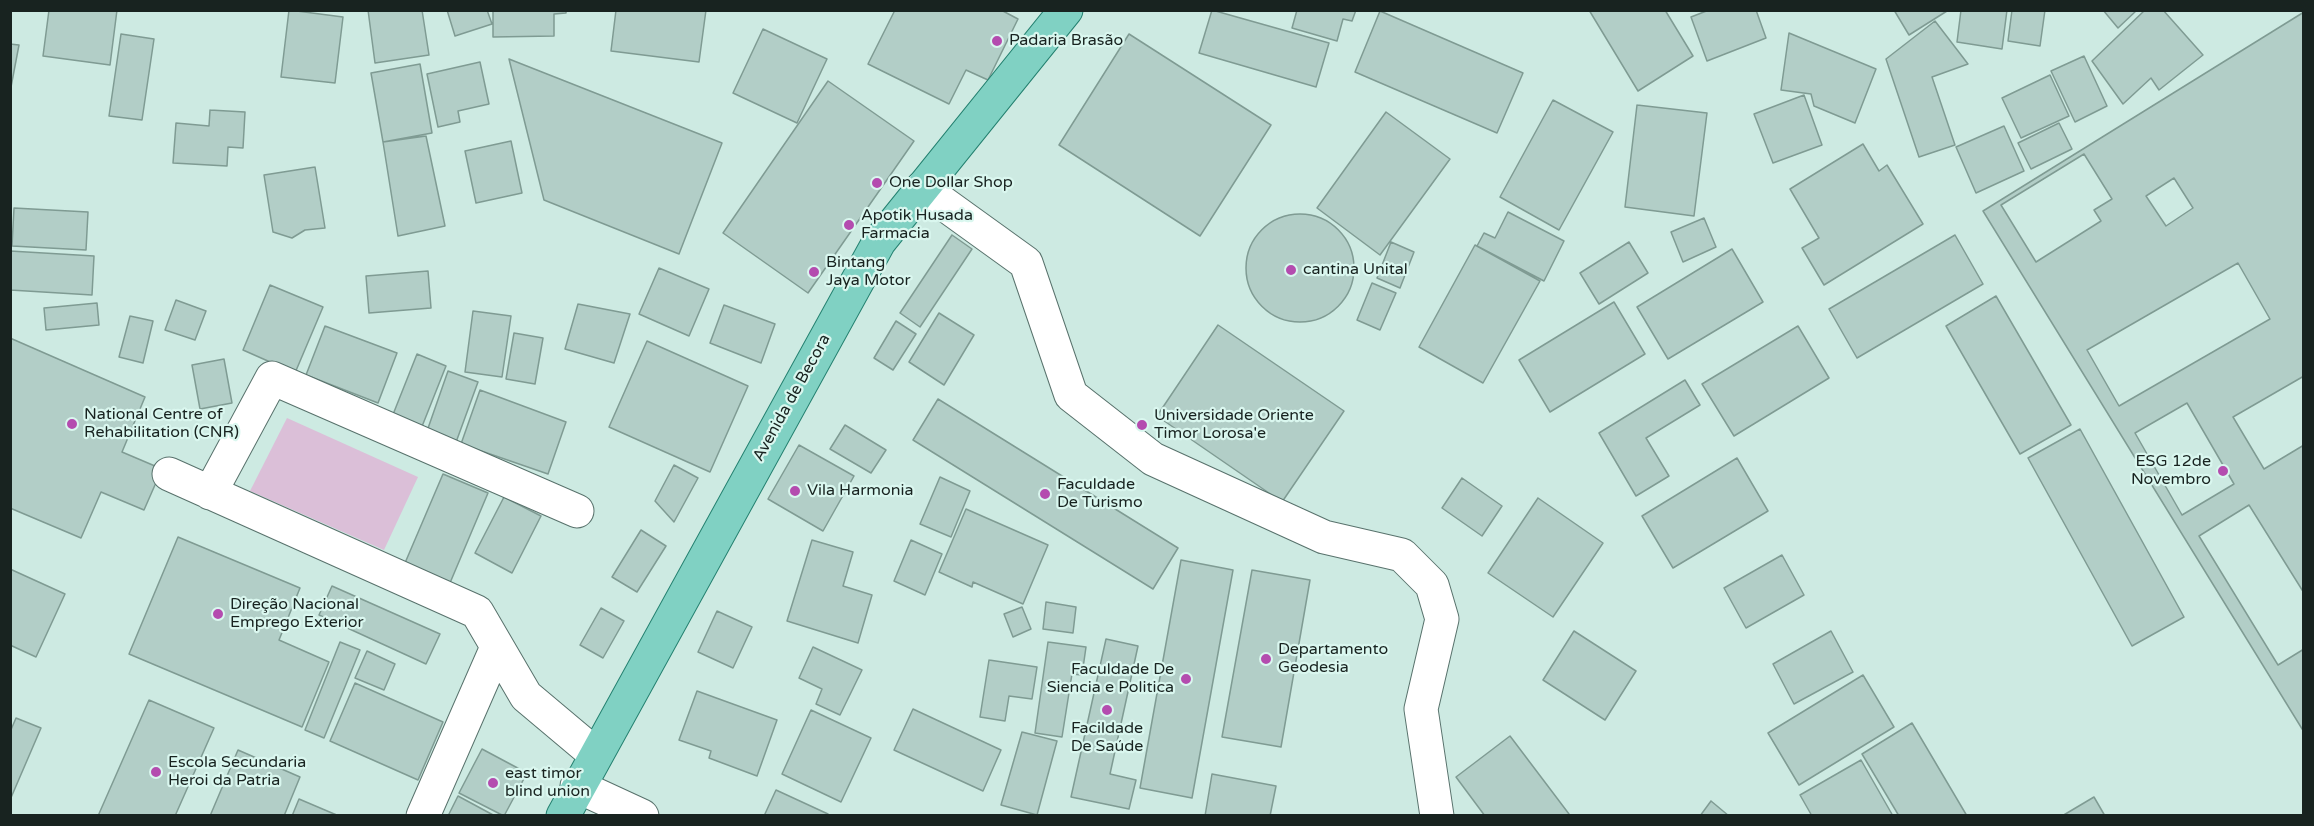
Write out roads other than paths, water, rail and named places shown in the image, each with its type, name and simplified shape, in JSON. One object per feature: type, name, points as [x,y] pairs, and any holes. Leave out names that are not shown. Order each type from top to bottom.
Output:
[{"type":"main road","name":"Avenida de Becora","points":[[563,816],[577,786],[879,242],[1060,12]]},
{"type":"street","points":[[922,188],[1026,263],[1071,394],[1144,452],[1153,459],[1324,537],[1402,555],[1432,585],[1442,619],[1420,709],[1437,816]]},
{"type":"street","points":[[210,493],[272,378],[577,511]]},
{"type":"street","points":[[169,474],[477,612],[526,696],[595,754]]},
{"type":"street","points":[[423,816],[497,647]]},
{"type":"street","points":[[577,786],[642,816]]},
{"type":"place","name":"Padaria Brasão","points":[[997,41]]},
{"type":"place","name":"One Dollar Shop","points":[[877,183]]},
{"type":"place","name":"Apotik Husada Farmacia","points":[[849,225]]},
{"type":"place","name":"cantina Unital","points":[[1291,270]]},
{"type":"place","name":"Bintang Jaya Motor","points":[[814,272]]},
{"type":"place","name":"National Centre of Rehabilitation (CNR)","points":[[72,424]]},
{"type":"place","name":"Universidade Oriente Timor Lorosa'e","points":[[1142,425]]},
{"type":"place","name":"ESG 12de Novembro","points":[[2223,471]]},
{"type":"place","name":"Vila Harmonia","points":[[795,491]]},
{"type":"place","name":"Faculdade De Turismo","points":[[1045,494]]},
{"type":"place","name":"Direção Nacional Emprego Exterior","points":[[218,614]]},
{"type":"place","name":"Departamento Geodesia","points":[[1266,659]]},
{"type":"place","name":"Faculdade De Siencia e Politica","points":[[1186,679]]},
{"type":"place","name":"Facildade De Saúde","points":[[1107,710]]},
{"type":"place","name":"Escola Secundaria Heroi da Patria","points":[[156,772]]},
{"type":"place","name":"east timor blind union","points":[[493,783]]}]
